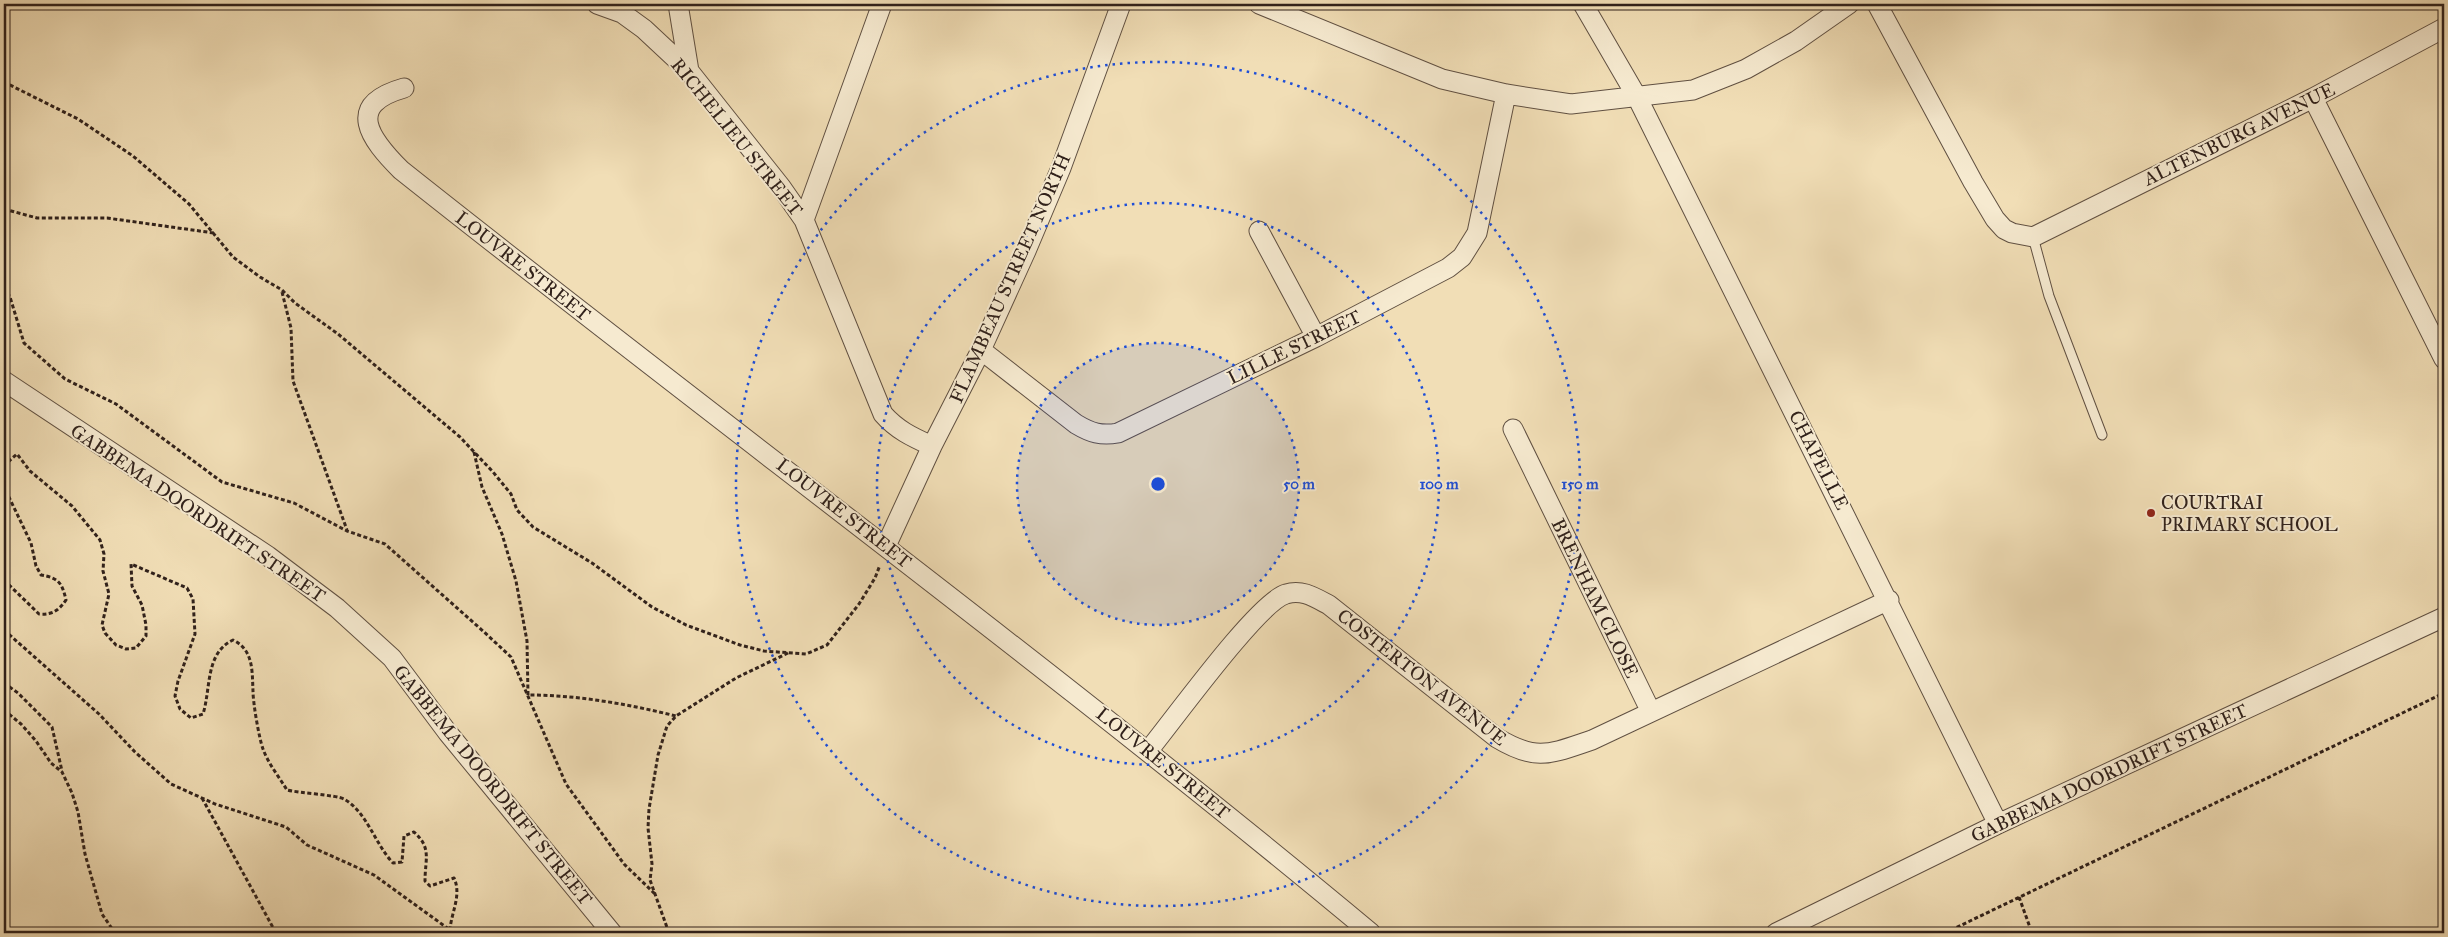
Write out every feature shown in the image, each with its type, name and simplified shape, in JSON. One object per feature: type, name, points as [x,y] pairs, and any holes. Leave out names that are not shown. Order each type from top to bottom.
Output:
[{"type":"street","name":"RICHELIEU STREET","points":[[597,4],[622,13],[644,29],[689,71],[781,187],[804,220],[883,414],[894,426],[906,434],[932,446]]},
{"type":"street","points":[[678,4],[689,71]]},
{"type":"street","points":[[804,220],[882,4]]},
{"type":"street","name":"FLAMBEAU STREET NORTH","points":[[886,546],[932,446],[982,350],[1061,168],[1121,4]]},
{"type":"street","points":[[1259,4],[1442,79],[1506,94],[1571,104],[1692,90],[1746,69],[1796,41],[1849,4]]},
{"type":"street","name":"CHAPELLE","points":[[1584,4],[1637,96],[1998,824]]},
{"type":"street","points":[[1877,4],[1973,182],[1995,218],[2004,229],[2012,233],[2033,237]]},
{"type":"street","name":"ALTENBURG AVENUE","points":[[2033,237],[2313,98],[2444,28]]},
{"type":"street","name":"LOUVRE STREET","points":[[404,88],[389,92],[376,102],[370,112],[368,124],[371,136],[401,170],[1148,751],[1371,933]]},
{"type":"street","name":"LILLE STREET","points":[[982,350],[1076,424],[1091,433],[1107,435],[1118,433],[1316,337],[1448,268],[1469,248],[1477,233],[1506,94]]},
{"type":"street","points":[[2313,98],[2444,359]]},
{"type":"street","points":[[1259,232],[1316,337]]},
{"type":"street","name":"GABBEMA DOORDRIFT STREET","points":[[4,381],[268,556],[337,608],[392,658],[448,733],[612,933]]},
{"type":"street","name":"BRENHAM CLOSE","points":[[1513,429],[1651,712]]},
{"type":"street","name":"COSTERTON AVENUE","points":[[1148,751],[1257,616],[1270,602],[1284,594],[1298,592],[1309,594],[1329,604],[1497,738],[1527,753],[1544,754],[1560,751],[1592,740],[1888,600]]},
{"type":"street","name":"GABBEMA DOORDRIFT STREET","points":[[1776,933],[1998,824],[2444,617]]},
{"type":"lane","points":[[2033,237],[2049,296],[2102,435]]},
{"type":"path","points":[[4,82],[78,119],[134,156],[189,204],[234,256],[260,278],[282,290],[295,303],[338,334],[384,374],[418,399],[499,479],[511,494],[517,510],[533,527],[592,563],[652,607],[686,625],[740,645],[764,651],[806,654],[827,645],[858,604],[875,578],[886,546]]},
{"type":"path","points":[[4,210],[37,218],[107,218],[214,233]]},
{"type":"path","points":[[4,287],[10,297],[24,343],[65,379],[116,404],[222,482],[294,503],[347,531],[385,544],[511,657],[546,743],[566,784],[624,864],[655,894]]},
{"type":"path","points":[[282,290],[291,328],[293,380],[347,531]]},
{"type":"path","points":[[473,452],[482,487],[502,534],[516,581],[527,641],[528,695]]},
{"type":"path","points":[[4,580],[39,614],[47,615],[59,611],[66,600],[62,584],[54,577],[41,575],[36,566],[31,543],[7,493],[8,462],[17,454],[30,471],[72,506],[100,540],[104,554],[103,570],[109,594],[102,625],[105,633],[116,645],[126,649],[136,648],[146,636],[142,605],[132,586],[132,564],[187,588],[194,605],[195,634],[178,681],[175,696],[180,709],[191,718],[203,714],[216,653],[225,644],[233,640],[240,644],[250,658],[254,673],[253,692],[263,749],[286,790],[343,798],[358,810],[385,854],[393,863],[402,862],[404,836],[414,832],[419,836],[424,841],[427,855],[425,881],[430,886],[454,878],[458,886],[452,932],[374,875],[307,845],[286,827],[202,798],[171,784],[100,714],[4,630]]},
{"type":"path","points":[[669,933],[650,880],[652,864],[648,809],[658,755],[668,726],[676,716],[749,671],[788,653]]},
{"type":"path","points":[[4,683],[18,693],[52,727],[62,772],[78,812],[85,854],[102,914],[115,933]]},
{"type":"path","points":[[1945,933],[2444,693]]},
{"type":"path","points":[[528,695],[562,695],[638,707],[676,716]]},
{"type":"path","points":[[4,710],[26,730],[52,763],[62,772]]},
{"type":"path","points":[[202,798],[276,933]]},
{"type":"path","points":[[2020,897],[2032,933]]},
{"type":"place","name":"COURTRAI PRIMARY SCHOOL","points":[[2151,513]]}]
